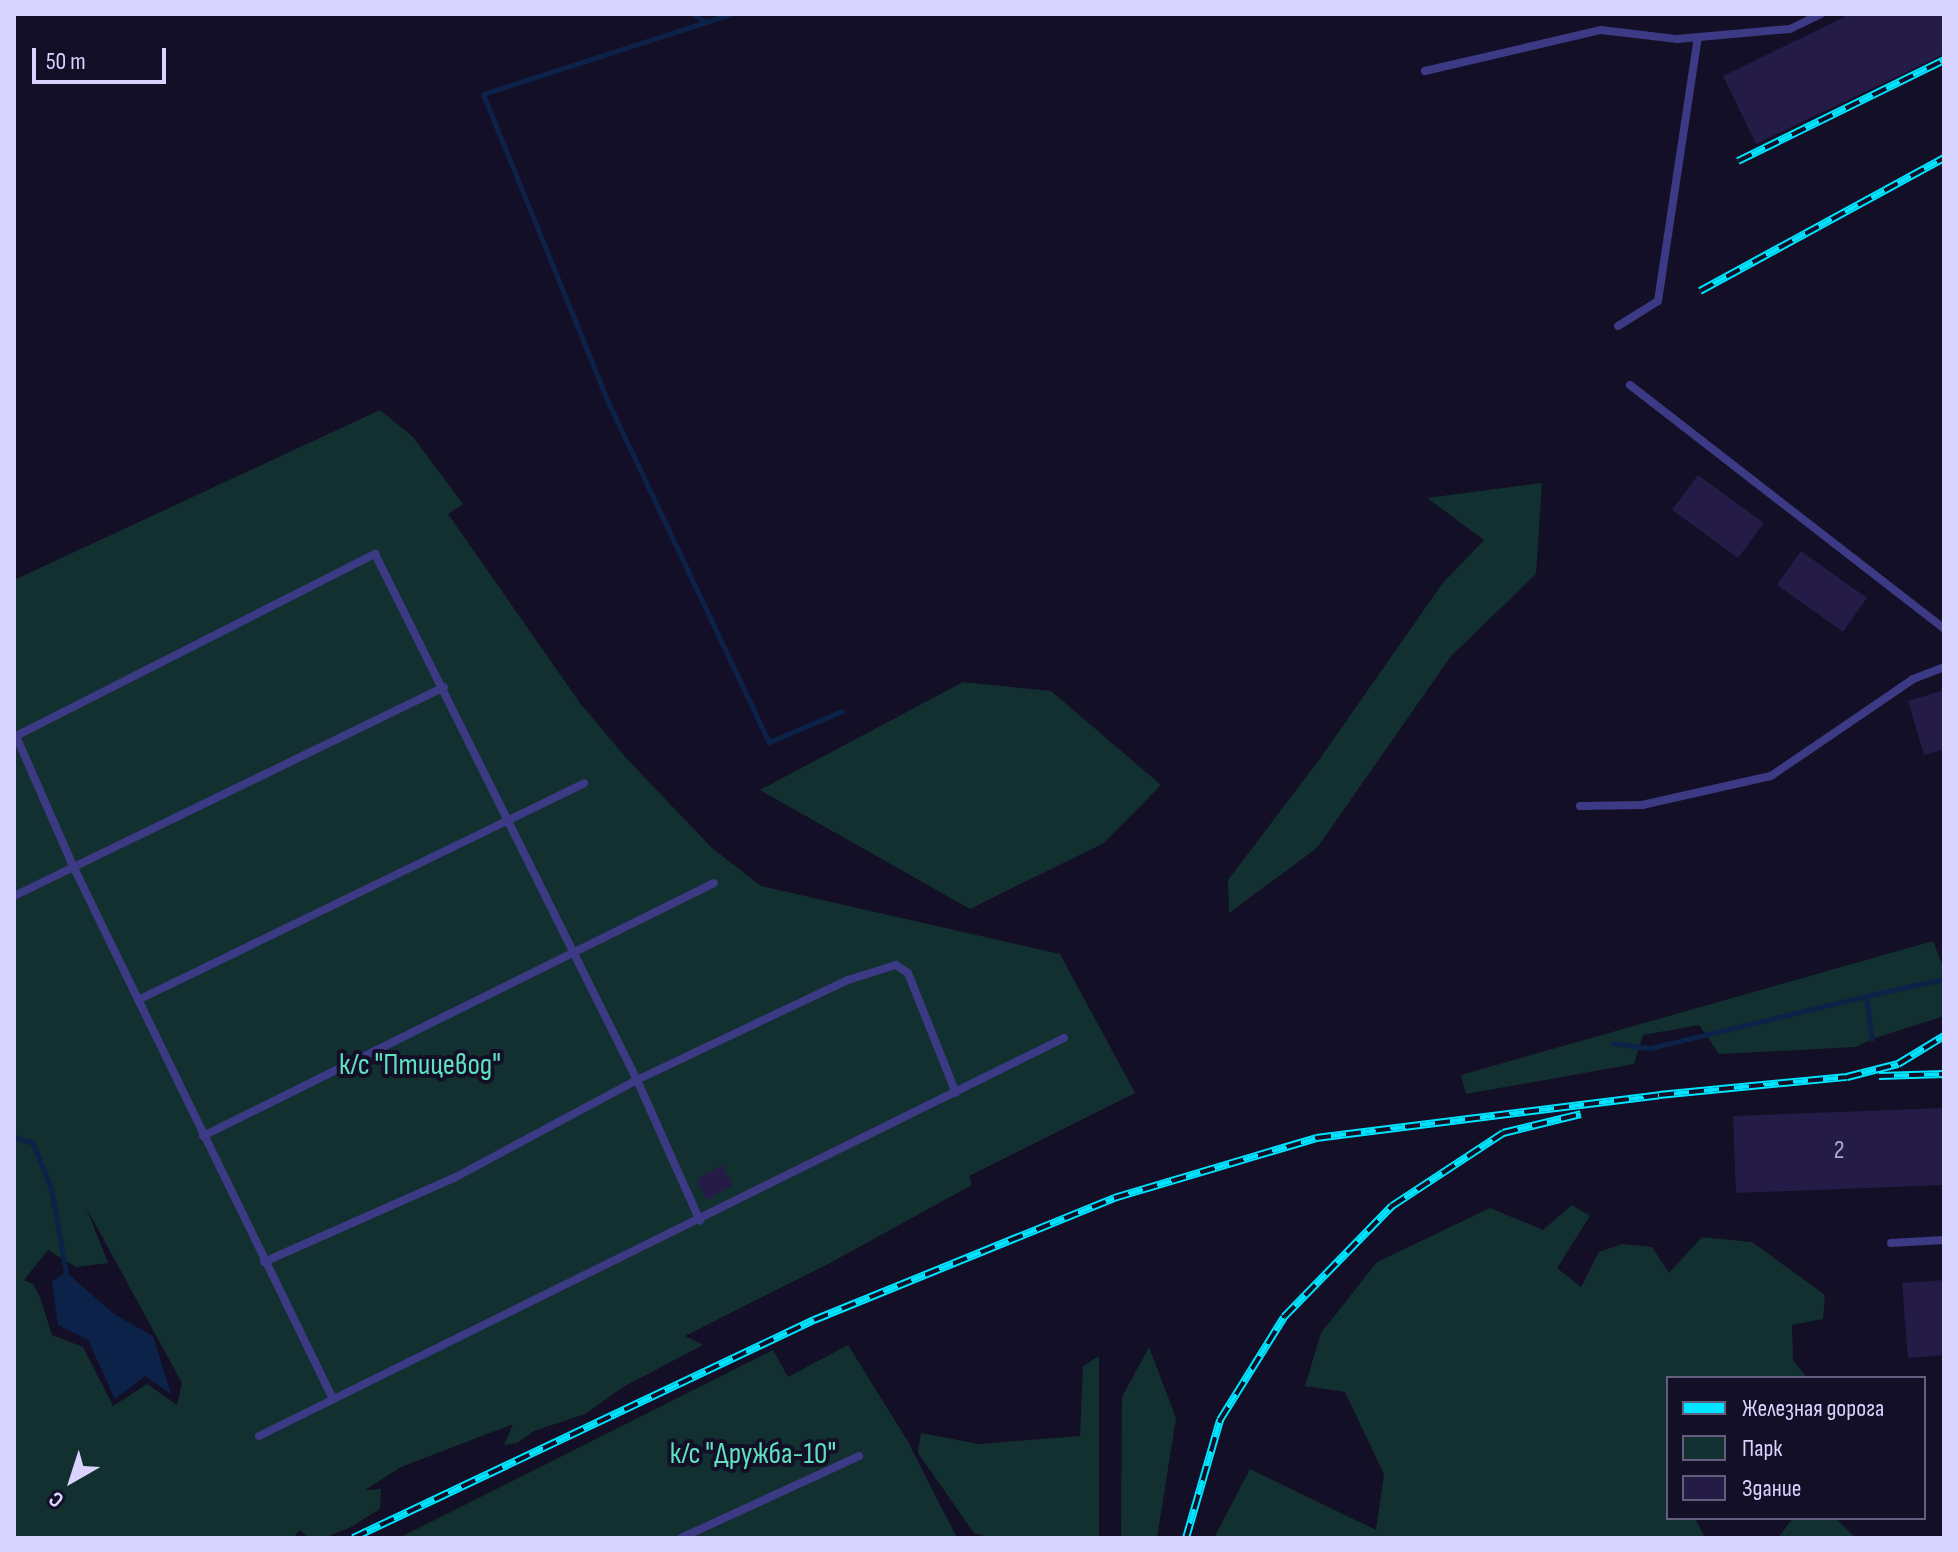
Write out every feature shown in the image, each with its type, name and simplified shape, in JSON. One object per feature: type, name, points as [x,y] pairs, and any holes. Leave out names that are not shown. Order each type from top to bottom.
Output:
[{"type":"lane","points":[[1425,71],[1601,30],[1677,39],[1790,29],[1821,14]]},
{"type":"lane","points":[[1618,326],[1658,301],[1698,37]]},
{"type":"lane","points":[[1630,385],[1944,629]]},
{"type":"lane","points":[[333,1399],[74,868],[15,737],[375,554],[444,687],[570,951],[637,1080],[700,1221]]},
{"type":"lane","points":[[1580,806],[1642,805],[1771,776],[1913,679],[1944,667]]},
{"type":"lane","points":[[14,896],[444,687]]},
{"type":"lane","points":[[138,1000],[333,908],[507,818],[584,783]]},
{"type":"lane","points":[[203,1136],[570,951],[714,883]]},
{"type":"lane","points":[[264,1262],[454,1178],[637,1080],[848,980],[896,965],[908,973],[956,1093]]},
{"type":"lane","points":[[259,1436],[700,1221],[1064,1038]]},
{"type":"lane","points":[[1891,1243],[1944,1240]]},
{"type":"lane","points":[[681,1538],[859,1456]]},
{"type":"green space","name":"к/с \"Птицевод\"","points":[[380,410],[413,437],[463,504],[448,514],[580,703],[627,759],[712,848],[761,886],[1060,954],[1135,1093],[969,1176],[972,1185],[828,1264],[685,1336],[703,1345],[623,1387],[585,1414],[534,1431],[517,1443],[504,1445],[513,1424],[401,1467],[365,1490],[381,1489],[380,1509],[349,1528],[323,1538],[309,1538],[300,1530],[293,1538],[14,1538],[14,580]],"holes":[[[86,1207],[182,1383],[177,1405],[147,1384],[113,1406],[83,1347],[52,1335],[40,1297],[33,1284],[24,1280],[48,1250],[76,1267],[108,1263]]]},
{"type":"green space","points":[[1542,483],[1536,574],[1451,656],[1317,848],[1229,913],[1228,880],[1319,760],[1442,584],[1484,540],[1427,498]]},
{"type":"green space","points":[[963,682],[1051,691],[1161,785],[1104,843],[970,909],[760,790]]},
{"type":"green space","points":[[1933,941],[1944,969],[1944,1016],[1856,1047],[1719,1054],[1699,1025],[1643,1035],[1634,1064],[1466,1094],[1461,1075]]},
{"type":"green space","points":[[1572,1205],[1590,1216],[1557,1268],[1581,1287],[1599,1252],[1622,1244],[1652,1247],[1669,1273],[1702,1237],[1752,1242],[1825,1295],[1823,1319],[1792,1325],[1793,1360],[1805,1376],[1666,1376],[1666,1520],[1696,1520],[1705,1538],[1214,1538],[1250,1469],[1376,1530],[1384,1474],[1345,1392],[1305,1386],[1321,1333],[1377,1262],[1490,1208],[1543,1230]]},
{"type":"green space","name":"к/с \"Дружба-10\"","points":[[848,1345],[907,1440],[957,1538],[399,1538],[773,1350],[788,1377]]},
{"type":"green space","points":[[1149,1347],[1176,1418],[1157,1538],[1121,1538],[1122,1397]]},
{"type":"green space","points":[[1099,1356],[1099,1538],[990,1538],[974,1533],[918,1453],[921,1433],[979,1444],[1080,1436],[1083,1366]]},
{"type":"green space","points":[[1792,1520],[1837,1520],[1855,1537],[1778,1538]]},
{"type":"water","points":[[66,1272],[114,1314],[153,1336],[171,1394],[145,1376],[115,1399],[88,1340],[58,1325],[52,1282]]},
{"type":"building","points":[[1851,14],[1944,14],[1944,54],[1756,144],[1723,76]]},
{"type":"building","points":[[1698,475],[1764,523],[1738,558],[1672,510]]},
{"type":"building","points":[[1801,551],[1867,598],[1843,632],[1777,585]]},
{"type":"building","points":[[1944,690],[1944,749],[1924,755],[1908,701]]},
{"type":"building","points":[[1944,1108],[1944,1185],[1736,1193],[1733,1116]]},
{"type":"building","points":[[722,1165],[733,1185],[707,1200],[696,1180]]},
{"type":"building","points":[[1944,1280],[1944,1355],[1908,1358],[1902,1283]]},
{"type":"waterway","points":[[693,14],[706,22],[731,14]]},
{"type":"waterway","points":[[706,22],[483,94],[609,404],[769,742],[842,711]]},
{"type":"waterway","points":[[1866,996],[1944,979]]},
{"type":"waterway","points":[[1613,1043],[1650,1048],[1866,996],[1872,1039]]},
{"type":"waterway","points":[[14,1137],[33,1143],[51,1189],[66,1272]]},
{"type":"railway","points":[[1738,161],[1944,60]]},
{"type":"railway","points":[[1700,291],[1944,158]]},
{"type":"railway","points":[[353,1538],[814,1320],[1114,1198],[1316,1138],[1659,1095],[1847,1077],[1898,1064],[1944,1036]]},
{"type":"railway","points":[[1879,1076],[1944,1074]]},
{"type":"railway","points":[[1186,1538],[1220,1420],[1284,1317],[1392,1206],[1503,1133],[1581,1114]]}]
